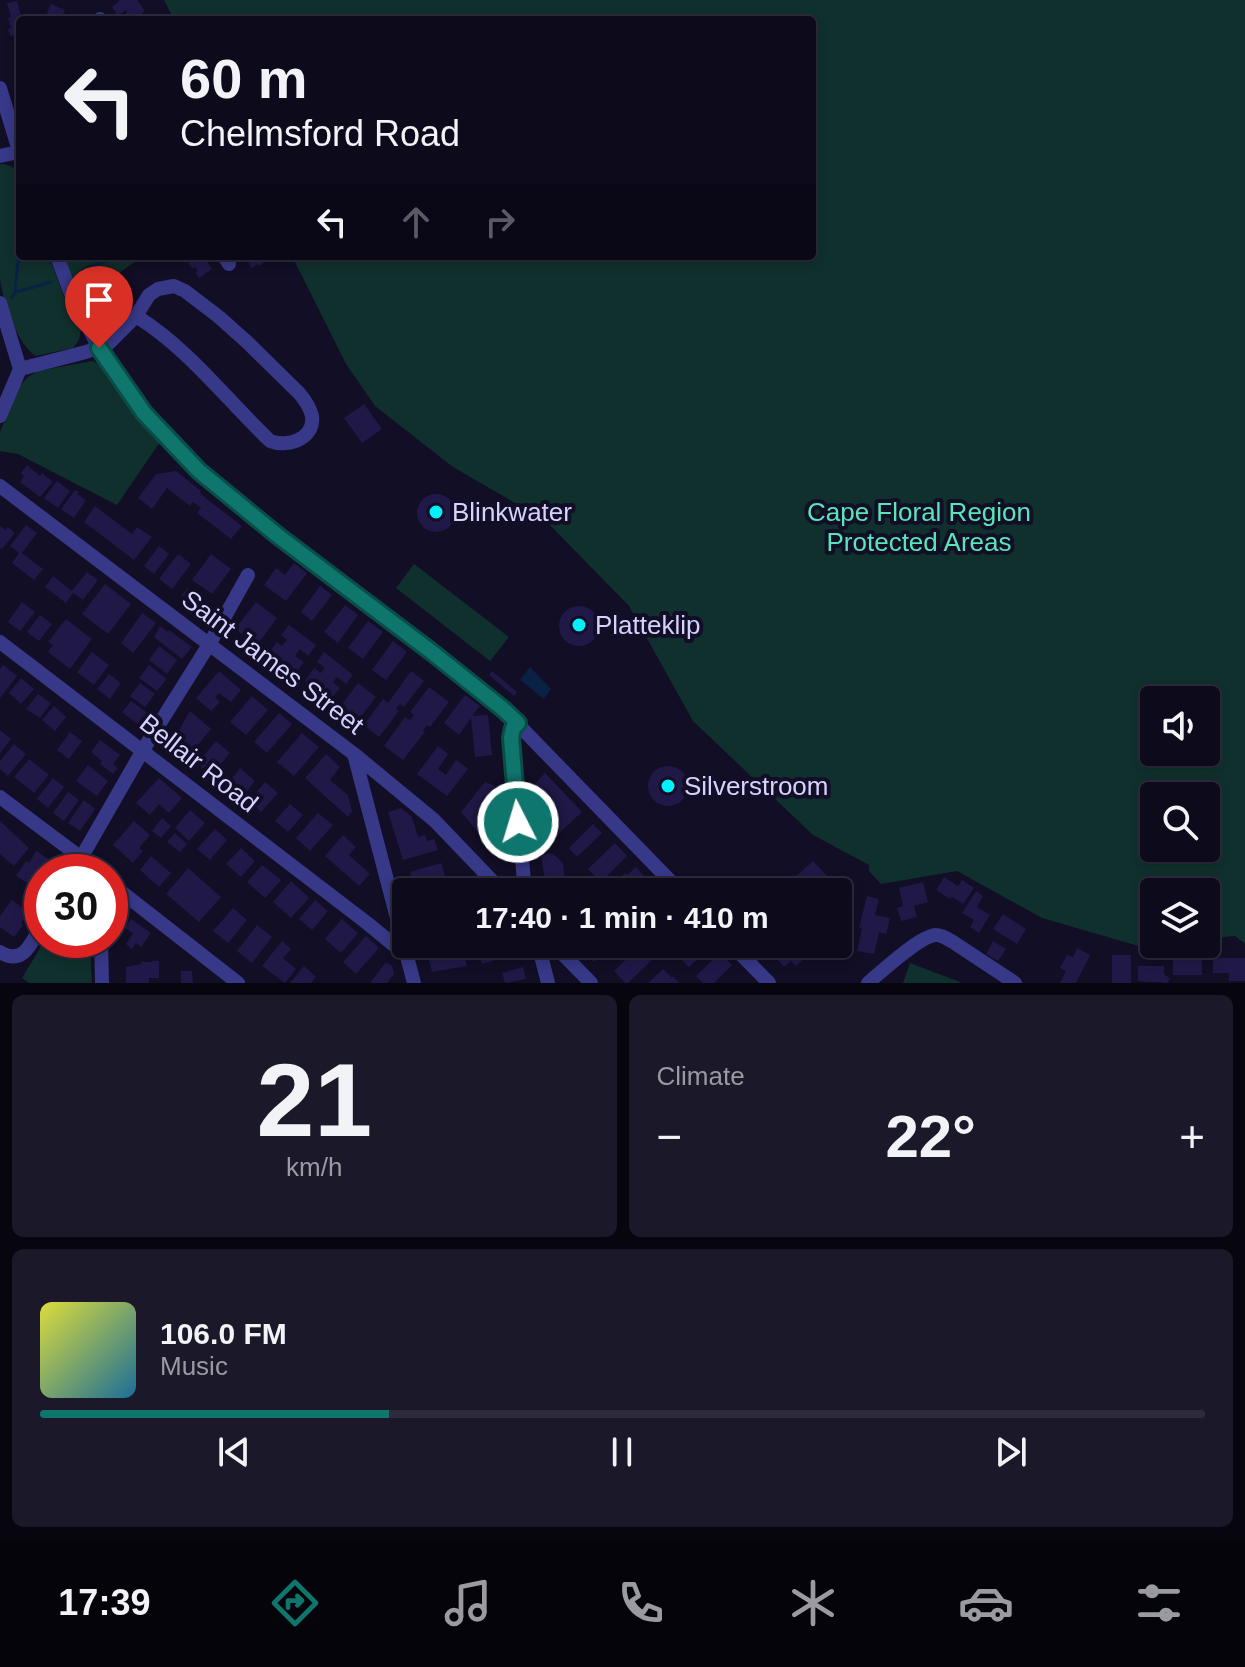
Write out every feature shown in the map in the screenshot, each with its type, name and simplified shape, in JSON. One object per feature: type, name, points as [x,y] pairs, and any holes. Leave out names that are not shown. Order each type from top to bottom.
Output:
[{"type":"street","points":[[0,88],[16,140]]},
{"type":"street","points":[[58,260],[71,294],[99,348],[144,413],[199,471],[503,709],[667,878]]},
{"type":"street","points":[[20,369],[99,348],[112,341],[136,316],[149,295],[158,289],[174,286],[185,291],[247,342],[305,400],[312,416],[309,429],[301,439],[291,443],[270,441],[185,353],[136,316]]},
{"type":"street","points":[[1,311],[20,369],[1,409]]},
{"type":"street","name":"Saint James Street","points":[[0,486],[382,776],[434,820],[490,878]]},
{"type":"street","points":[[93,854],[143,750],[210,643],[248,575]]},
{"type":"street","name":"Bellair Road","points":[[0,642],[392,944]]},
{"type":"street","points":[[518,723],[513,728],[511,738],[524,878]]},
{"type":"street","points":[[354,754],[392,902]]},
{"type":"street","points":[[366,801],[371,786],[382,776]]},
{"type":"street","points":[[0,797],[74,854]]},
{"type":"street","points":[[128,897],[235,982]]},
{"type":"street","points":[[367,923],[383,926],[392,920]]},
{"type":"street","points":[[868,983],[918,942],[936,935],[953,942],[1015,983]]},
{"type":"street","points":[[0,952],[17,957],[24,951]]},
{"type":"street","points":[[101,958],[102,983]]},
{"type":"street","points":[[407,958],[414,983]]},
{"type":"street","points":[[542,958],[548,983]]},
{"type":"street","points":[[567,958],[591,983]]},
{"type":"street","points":[[745,958],[769,983]]},
{"type":"green space","name":"Cape Floral Region Protected Areas","points":[[164,0],[1245,0],[1245,944],[1235,936],[1220,938],[1220,878],[1140,878],[1140,946],[1042,918],[957,871],[881,884],[869,871],[869,865],[813,835],[693,721],[629,606],[546,521],[453,467],[375,406],[346,364],[294,260],[816,260],[816,16],[172,16]]},
{"type":"green space","points":[[0,164],[12,167],[16,172],[16,260],[50,260],[66,302],[81,330],[73,348],[36,356],[29,350],[12,321],[0,278]]},
{"type":"green space","points":[[64,260],[137,260],[100,286],[86,312]]},
{"type":"green space","points":[[92,361],[101,364],[117,390],[160,442],[117,505],[18,454],[0,451],[0,432],[18,388],[28,377],[38,371]]},
{"type":"green space","points":[[414,564],[509,637],[490,661],[396,588]]},
{"type":"green space","points":[[34,958],[91,958],[92,983],[29,983],[22,978]]},
{"type":"green space","points":[[910,963],[960,982],[960,983],[903,983]]},
{"type":"water","points":[[530,667],[551,689],[544,699],[520,680]]},
{"type":"building","points":[[120,0],[137,0],[145,11],[142,16],[125,16],[126,10],[118,16],[112,7]]},
{"type":"building","points":[[17,1],[21,16],[16,16],[16,45],[8,29],[11,28],[8,18],[11,17],[7,3]]},
{"type":"building","points":[[51,4],[65,10],[62,16],[46,16]]},
{"type":"building","points":[[206,260],[212,269],[199,278],[195,272],[198,271],[188,263]]},
{"type":"building","points":[[250,260],[267,260],[252,268],[248,262]]},
{"type":"building","points":[[364,404],[382,429],[362,443],[344,418]]},
{"type":"building","points":[[27,465],[53,482],[40,497],[20,482],[24,476],[21,473]]},
{"type":"building","points":[[176,471],[242,526],[231,539],[197,513],[201,508],[193,502],[190,506],[167,488],[152,509],[138,498],[156,474]]},
{"type":"building","points":[[57,481],[70,491],[58,508],[44,498]]},
{"type":"building","points":[[75,490],[86,500],[74,518],[61,509]]},
{"type":"building","name":"Blinkwater","points":[[436,494],[449,500],[455,513],[449,526],[436,532],[423,526],[417,513],[423,500]]},
{"type":"building","points":[[95,506],[132,534],[137,527],[152,537],[134,560],[84,522]]},
{"type":"building","points":[[26,525],[37,533],[22,553],[43,569],[34,580],[12,563],[19,553],[10,546]]},
{"type":"building","points":[[0,526],[6,530],[8,527],[15,533],[2,549],[0,548]]},
{"type":"building","points":[[159,546],[169,554],[154,574],[144,566]]},
{"type":"building","points":[[178,554],[191,564],[172,589],[159,579]]},
{"type":"building","points":[[211,554],[231,569],[212,594],[192,580]]},
{"type":"building","points":[[294,563],[307,573],[286,601],[264,585],[276,568],[285,575]]},
{"type":"building","points":[[87,572],[98,580],[83,600],[73,593],[66,603],[45,587],[53,576],[72,591]]},
{"type":"building","points":[[105,584],[131,604],[108,634],[82,614]]},
{"type":"building","points":[[320,586],[332,595],[312,621],[301,612]]},
{"type":"building","points":[[187,588],[212,607],[205,617],[180,598]]},
{"type":"building","points":[[22,602],[35,612],[20,631],[8,622]]},
{"type":"building","points":[[256,602],[277,618],[257,645],[235,629]]},
{"type":"building","points":[[345,605],[358,615],[338,643],[324,632]]},
{"type":"building","name":"Platteklip","points":[[579,606],[593,612],[599,626],[593,640],[579,646],[565,640],[559,626],[565,612]]},
{"type":"building","points":[[142,613],[156,623],[133,653],[121,643]]},
{"type":"building","points":[[40,615],[52,624],[39,641],[27,632]]},
{"type":"building","points":[[66,619],[92,639],[70,669],[48,652],[53,645],[48,642]]},
{"type":"building","points":[[368,621],[383,632],[363,659],[348,648]]},
{"type":"building","points":[[289,625],[316,645],[308,656],[300,649],[295,656],[304,662],[296,673],[269,652],[277,642],[282,646],[287,640],[281,635]]},
{"type":"building","points":[[160,626],[192,647],[182,659],[154,637]]},
{"type":"building","points":[[393,641],[407,652],[386,680],[372,670]]},
{"type":"building","points":[[159,646],[177,660],[167,674],[149,660]]},
{"type":"building","points":[[92,652],[109,665],[94,685],[77,672]]},
{"type":"building","points":[[324,652],[353,675],[346,684],[337,677],[333,682],[340,688],[330,700],[305,681],[314,668],[321,673],[325,668],[317,662]]},
{"type":"building","points":[[3,665],[17,676],[0,698],[0,669]]},
{"type":"building","points":[[149,665],[167,679],[157,691],[139,678]]},
{"type":"building","points":[[219,671],[241,690],[231,702],[219,693],[215,697],[220,702],[211,711],[196,698]]},
{"type":"building","points":[[411,671],[424,681],[404,707],[400,704],[396,709],[399,711],[379,737],[364,725],[383,699],[388,703]]},
{"type":"building","points":[[492,671],[517,692],[514,696],[489,675]]},
{"type":"building","points":[[109,674],[121,683],[110,699],[97,689]]},
{"type":"building","points":[[21,678],[34,689],[21,704],[9,693]]},
{"type":"building","points":[[140,683],[155,694],[145,707],[130,696]]},
{"type":"building","points":[[358,683],[376,697],[358,720],[340,707]]},
{"type":"building","points":[[429,687],[449,702],[430,727],[427,725],[403,760],[384,746],[405,717],[410,720],[414,715],[410,712]]},
{"type":"building","points":[[38,694],[51,703],[40,718],[26,709]]},
{"type":"building","points":[[465,695],[480,706],[472,716],[488,715],[492,755],[475,757],[471,718],[459,735],[444,723]]},
{"type":"building","points":[[252,696],[268,710],[246,735],[230,722]]},
{"type":"building","points":[[131,701],[149,714],[140,726],[122,712]]},
{"type":"building","points":[[54,706],[66,717],[55,731],[42,720]]},
{"type":"building","points":[[190,711],[211,729],[188,757],[172,743]]},
{"type":"building","points":[[279,713],[292,724],[267,753],[254,742]]},
{"type":"building","points":[[0,730],[11,739],[0,753]]},
{"type":"building","points":[[70,732],[82,741],[69,759],[57,750]]},
{"type":"building","points":[[302,733],[319,747],[294,776],[277,762]]},
{"type":"building","points":[[100,740],[120,755],[113,764],[118,768],[113,774],[91,752]]},
{"type":"building","points":[[216,741],[230,753],[211,776],[197,763]]},
{"type":"building","points":[[14,744],[26,754],[8,776],[0,769],[0,761]]},
{"type":"building","points":[[438,746],[448,754],[438,769],[446,775],[456,760],[468,769],[447,796],[417,774]]},
{"type":"building","points":[[326,754],[340,767],[330,780],[348,795],[352,811],[348,817],[305,778]]},
{"type":"building","points":[[29,759],[49,775],[34,793],[14,777]]},
{"type":"building","points":[[88,765],[108,781],[97,796],[76,781]]},
{"type":"building","name":"Silverstroom","points":[[668,766],[682,772],[688,786],[682,800],[668,806],[654,800],[648,786],[654,772]]},
{"type":"building","points":[[240,768],[255,781],[243,796],[228,783]]},
{"type":"building","points":[[545,773],[582,812],[557,835],[545,822],[558,810],[534,785]]},
{"type":"building","points":[[53,778],[64,787],[48,808],[37,799]]},
{"type":"building","points":[[159,778],[182,798],[169,813],[159,804],[150,815],[136,803]]},
{"type":"building","points":[[265,782],[278,793],[261,812],[249,801]]},
{"type":"building","points":[[485,782],[495,786],[498,834],[482,837],[461,812]]},
{"type":"building","points":[[68,792],[79,800],[64,821],[53,813]]},
{"type":"building","points":[[84,800],[95,809],[80,831],[68,823]]},
{"type":"building","points":[[290,804],[303,815],[288,832],[275,821]]},
{"type":"building","points":[[401,808],[412,817],[418,837],[425,835],[427,841],[434,839],[438,850],[403,860],[388,812]]},
{"type":"building","points":[[190,810],[205,823],[189,841],[175,828]]},
{"type":"building","points":[[318,813],[333,825],[310,851],[296,838]]},
{"type":"building","points":[[162,818],[171,826],[161,838],[152,831]]},
{"type":"building","points":[[0,821],[29,848],[14,866],[0,854]]},
{"type":"building","points":[[134,821],[150,835],[139,848],[143,851],[133,863],[128,854],[123,854],[113,845]]},
{"type":"building","points":[[593,824],[602,833],[577,857],[569,848]]},
{"type":"building","points":[[215,829],[227,840],[210,860],[197,849]]},
{"type":"building","points":[[175,833],[187,844],[180,852],[167,842]]},
{"type":"building","points":[[343,835],[356,847],[349,855],[370,874],[359,886],[325,856]]},
{"type":"building","points":[[615,843],[627,856],[605,878],[597,878],[588,869]]},
{"type":"building","points":[[241,848],[255,861],[241,877],[226,864]]},
{"type":"building","points":[[552,853],[563,863],[565,878],[545,878],[541,855]]},
{"type":"building","points":[[151,856],[171,873],[159,887],[140,870]]},
{"type":"building","points":[[813,861],[829,878],[794,878]]},
{"type":"building","points":[[441,863],[446,878],[412,878],[410,872]]},
{"type":"building","points":[[24,864],[24,881],[16,876]]},
{"type":"building","points":[[262,865],[281,880],[265,898],[247,882]]},
{"type":"building","points":[[636,867],[646,878],[621,877],[625,873],[627,875]]},
{"type":"building","points":[[188,868],[221,897],[199,922],[166,894]]},
{"type":"building","points":[[944,877],[958,886],[962,880],[974,888],[963,904],[936,890]]},
{"type":"building","points":[[291,881],[309,898],[291,918],[273,902]]},
{"type":"building","points":[[923,882],[928,902],[914,906],[917,917],[901,921],[897,908],[903,906],[899,888]]},
{"type":"building","points":[[976,891],[983,896],[977,907],[990,915],[979,933],[970,927],[974,920],[962,913]]},
{"type":"building","points":[[867,896],[879,899],[875,915],[890,918],[886,934],[879,932],[874,954],[857,951]]},
{"type":"building","points":[[12,900],[24,909],[23,925],[14,937],[0,927],[0,916]]},
{"type":"building","points":[[315,900],[328,911],[312,930],[299,919]]},
{"type":"building","points":[[233,908],[247,920],[228,943],[213,931]]},
{"type":"building","points":[[1003,914],[1026,929],[1017,944],[993,929]]},
{"type":"building","points":[[131,919],[151,933],[141,947],[136,943],[132,949],[128,946],[133,933],[128,930]]},
{"type":"building","points":[[342,919],[358,933],[341,953],[325,939]]},
{"type":"building","points":[[257,925],[272,937],[252,963],[237,951]]},
{"type":"building","points":[[366,936],[379,948],[356,974],[343,962]]},
{"type":"building","points":[[282,941],[291,949],[283,958],[296,969],[285,983],[262,966]]},
{"type":"building","points":[[993,941],[1006,949],[998,961],[986,954]]},
{"type":"building","points":[[1077,948],[1090,955],[1076,983],[1060,983],[1066,971],[1060,968],[1067,955],[1073,957]]},
{"type":"building","points":[[1112,955],[1131,955],[1131,983],[1112,983]]},
{"type":"building","points":[[428,958],[465,958],[467,966],[432,972]]},
{"type":"building","points":[[480,958],[502,958],[482,964]]},
{"type":"building","points":[[628,958],[654,958],[628,983],[614,971]]},
{"type":"building","points":[[680,958],[698,958],[689,967]]},
{"type":"building","points":[[715,958],[725,958],[732,965],[714,983],[703,983],[696,976]]},
{"type":"building","points":[[776,958],[799,958],[802,961],[796,966],[791,961],[784,967]]},
{"type":"building","points":[[1173,958],[1202,958],[1202,975],[1173,975]]},
{"type":"building","points":[[1213,958],[1245,958],[1245,981],[1229,981],[1229,973],[1213,973]]},
{"type":"building","points":[[159,961],[159,978],[149,978],[149,983],[126,983],[126,967]]},
{"type":"building","points":[[386,962],[392,966],[394,974],[387,983],[370,983]]},
{"type":"building","points":[[304,966],[316,977],[311,983],[290,983]]},
{"type":"building","points":[[1138,966],[1164,966],[1164,974],[1170,979],[1167,983],[1138,981]]},
{"type":"building","points":[[523,967],[526,979],[505,983],[502,973]]},
{"type":"building","points":[[663,969],[673,976],[679,983],[648,983]]},
{"type":"building","points":[[181,971],[192,971],[193,983],[181,983]]},
{"type":"waterway","points":[[12,298],[18,260]]},
{"type":"waterway","points":[[82,270],[108,260]]},
{"type":"waterway","points":[[16,292],[51,282]]},
{"type":"place","name":"Blinkwater","points":[[436,512]]},
{"type":"place","name":"Platteklip","points":[[579,625]]},
{"type":"place","name":"Silverstroom","points":[[668,786]]},
{"type":"route","points":[[99,348],[144,413],[199,471],[518,723],[513,728],[511,738],[518,822]]}]
